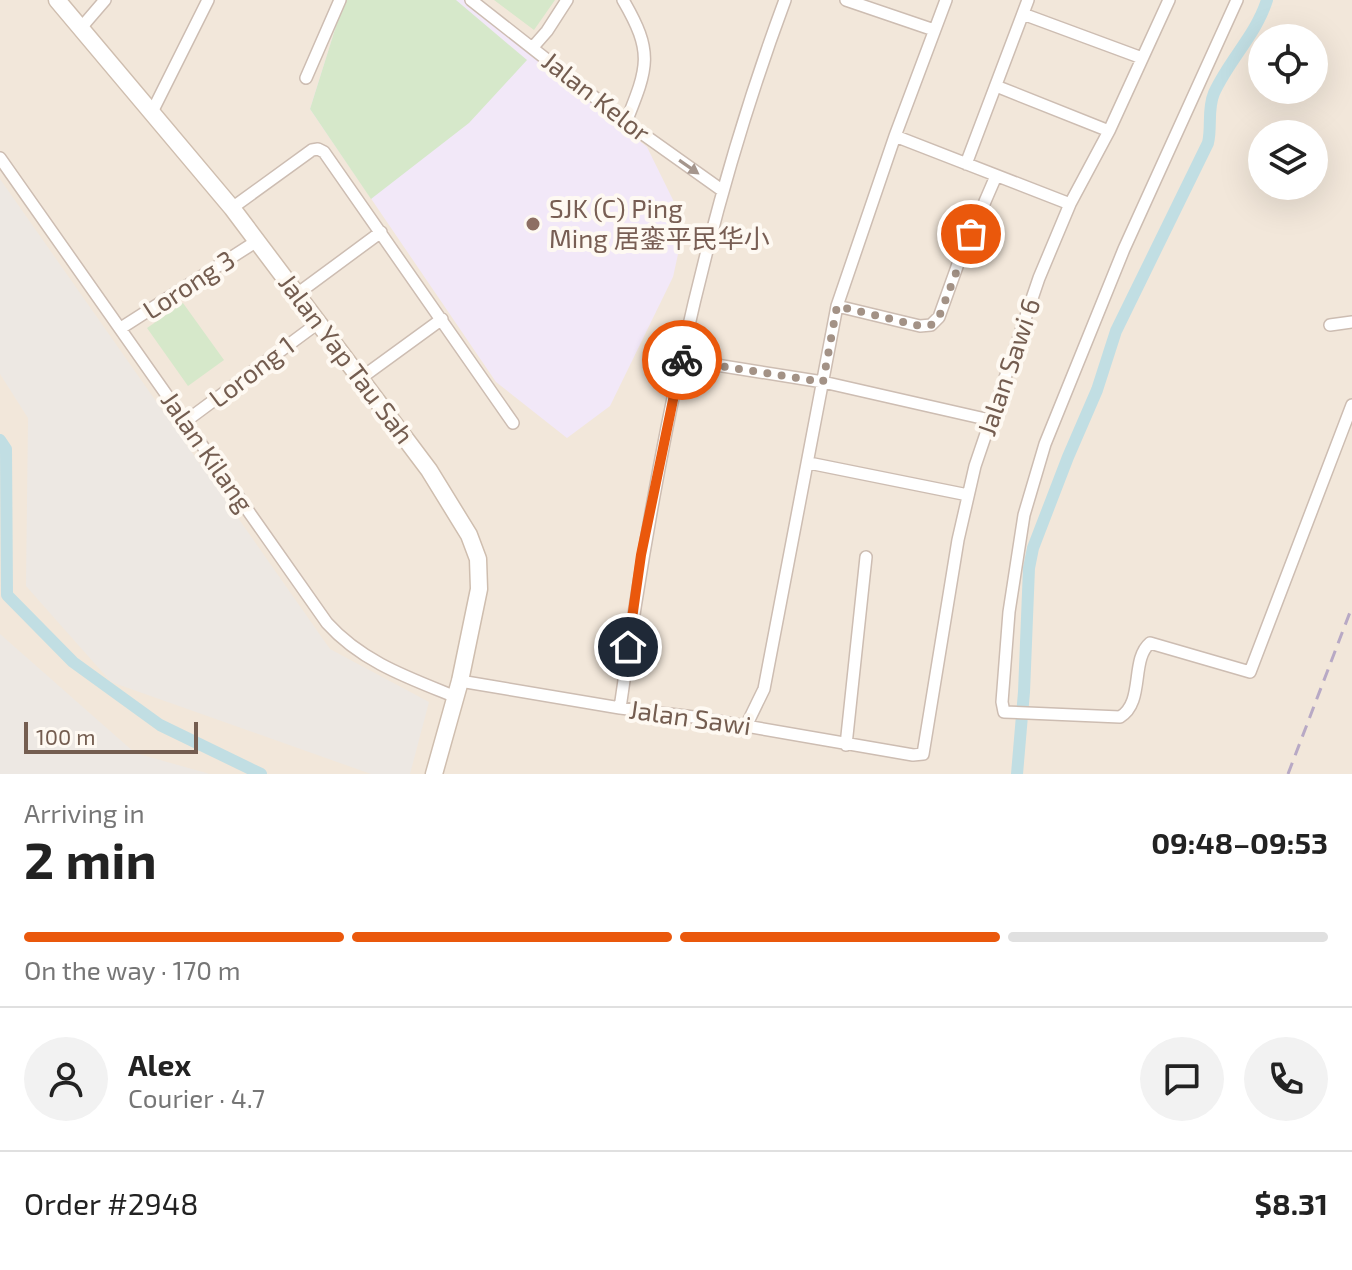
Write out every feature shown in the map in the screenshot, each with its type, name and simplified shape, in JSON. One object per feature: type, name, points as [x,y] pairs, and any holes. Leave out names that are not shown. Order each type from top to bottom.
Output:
[{"type":"street","name":"Jalan Yap Tau Sah","points":[[57,0],[232,208],[429,470],[469,535],[478,559],[479,589],[458,689],[434,774]]},
{"type":"street","points":[[80,29],[105,0]]},
{"type":"street","points":[[152,112],[208,0]]},
{"type":"street","points":[[306,78],[340,0]]},
{"type":"street","name":"Jalan Kelor","points":[[471,0],[626,122],[723,191]]},
{"type":"street","points":[[533,47],[567,0]]},
{"type":"street","points":[[623,0],[641,31],[645,55],[642,82],[626,122]]},
{"type":"street","points":[[620,708],[641,555],[679,359],[723,191],[761,66],[785,0]]},
{"type":"street","points":[[846,0],[934,30]]},
{"type":"street","points":[[746,726],[764,689],[837,306],[895,136],[946,0]]},
{"type":"street","points":[[966,164],[1028,0]]},
{"type":"street","name":"Jalan Sawi 6","points":[[920,755],[926,750],[958,540],[990,420],[1039,278],[1070,204],[1109,131],[1169,0]]},
{"type":"street","points":[[1237,0],[1124,249],[1045,444],[1024,515],[1009,612],[1002,708],[1006,713],[1114,718],[1125,714],[1129,709],[1141,655],[1150,643],[1202,655],[1250,672],[1352,405]]},
{"type":"street","points":[[1023,14],[1142,58]]},
{"type":"street","points":[[996,86],[1109,131]]},
{"type":"street","points":[[895,136],[1070,204]]},
{"type":"street","points":[[232,208],[312,150],[324,152],[513,423]]},
{"type":"street","name":"Jalan Kilang","points":[[0,158],[327,623],[341,639],[383,667],[458,689]]},
{"type":"street","points":[[837,306],[920,326],[931,325],[939,317],[996,176]]},
{"type":"street","points":[[297,294],[381,232]]},
{"type":"street","name":"Lorong 3","points":[[121,328],[257,241]]},
{"type":"street","points":[[361,378],[442,319]]},
{"type":"street","points":[[1330,325],[1352,322]]},
{"type":"street","name":"Lorong 1","points":[[186,421],[318,323]]},
{"type":"street","points":[[679,359],[823,382],[990,420]]},
{"type":"street","points":[[809,463],[968,495]]},
{"type":"street","points":[[846,745],[866,557]]},
{"type":"street","name":"Jalan Sawi","points":[[458,689],[620,708],[920,755]]},
{"type":"shaded area","points":[[0,0],[1352,0],[1352,774],[0,774]]},
{"type":"shaded area","name":"SJK (C) Ping Ming 居銮平民华小","points":[[347,0],[464,0],[647,147],[675,204],[680,245],[673,277],[610,406],[567,438],[496,382],[310,109],[341,10]]},
{"type":"shaded area","points":[[0,179],[330,649],[429,702],[410,774],[371,774],[111,682],[26,586],[28,418],[0,374]]},
{"type":"shaded area","points":[[0,634],[135,753],[210,774],[0,774]]},
{"type":"green space","points":[[347,0],[456,0],[527,60],[469,123],[371,199],[310,109],[341,10]]},
{"type":"green space","points":[[494,0],[555,0],[534,30]]},
{"type":"green space","points":[[183,303],[224,360],[188,386],[147,328]]},
{"type":"waterway","points":[[1017,774],[1029,568],[1033,548],[1097,390],[1116,331],[1208,143],[1214,93],[1256,25],[1267,0]]},
{"type":"waterway","points":[[0,440],[6,449],[7,595],[73,662],[160,725],[261,774]]},
{"type":"railway","points":[[1288,774],[1352,607]]},
{"type":"way so far","points":[[682,360],[823,382],[837,306],[920,326],[931,325],[939,317],[971,234]]},
{"type":"place","name":"SJK (C) Ping Ming 居銮平民华小","points":[[533,224]]},
{"type":"route","points":[[628,647],[641,555],[679,359],[682,360]]}]
